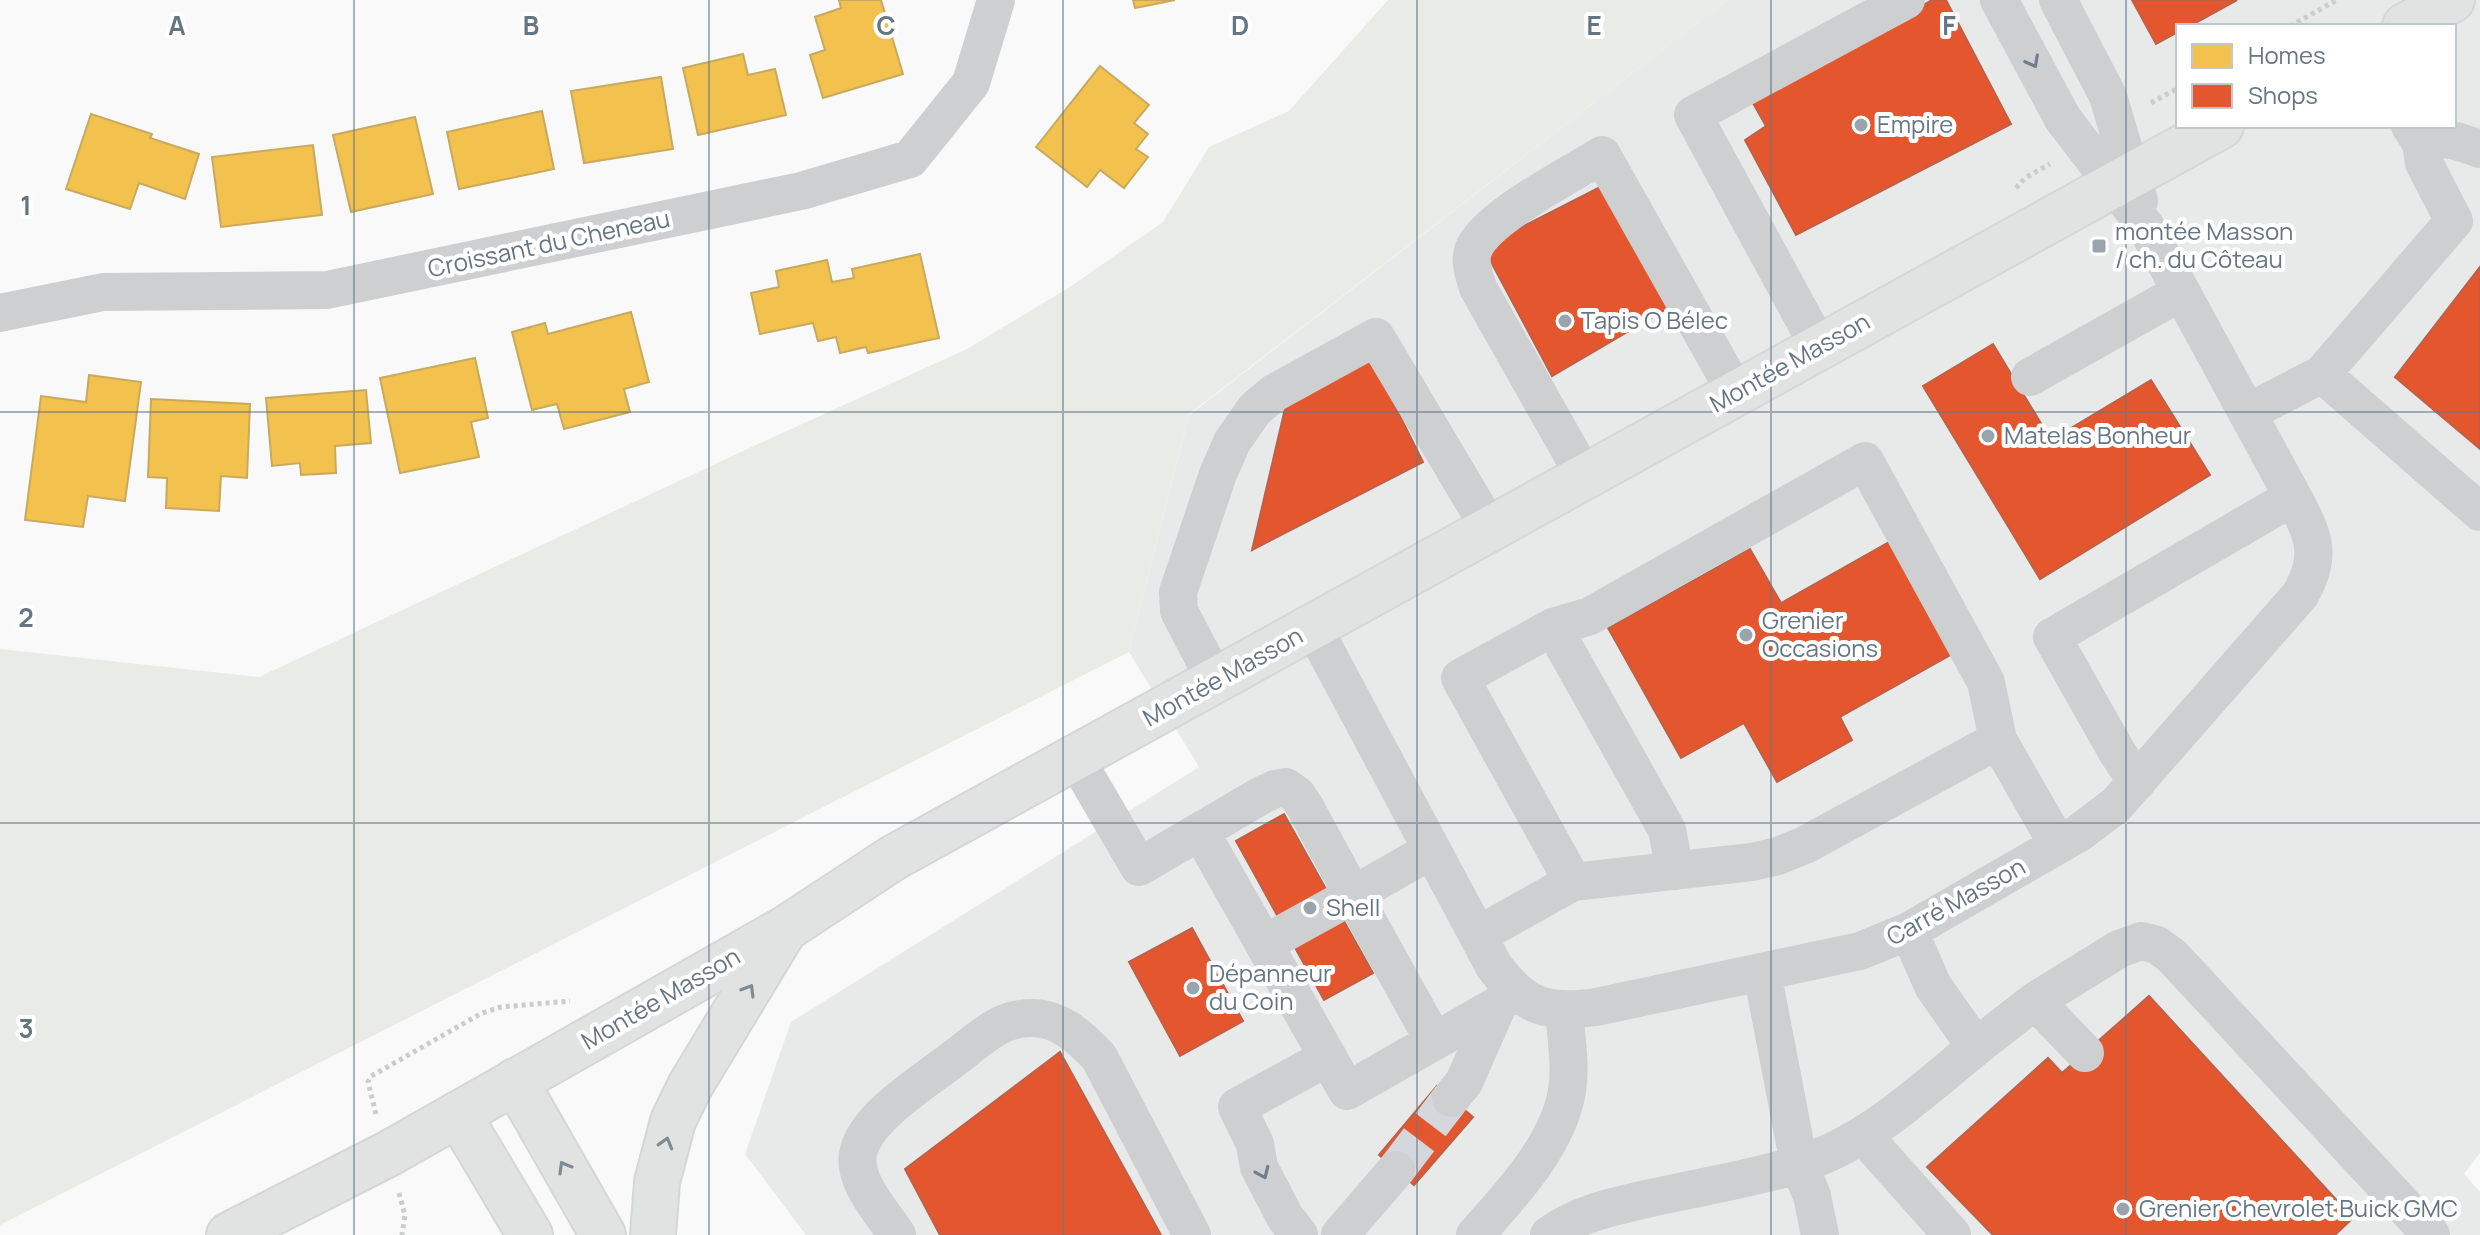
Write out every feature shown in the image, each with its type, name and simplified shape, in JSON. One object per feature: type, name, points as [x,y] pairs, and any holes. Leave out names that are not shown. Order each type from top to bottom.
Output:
[{"type":"main road","points":[[2409,24],[2452,0]]},
{"type":"main road","name":"Montée Masson","points":[[229,1235],[362,1168],[785,929],[893,858],[2217,128]]},
{"type":"main road","points":[[653,1235],[657,1182],[673,1121],[690,1086],[785,929]]},
{"type":"main road","points":[[515,1081],[603,1235]]},
{"type":"main road","points":[[458,1114],[530,1235]]},
{"type":"street","name":"Croissant du Cheneau","points":[[0,313],[103,292],[327,290],[801,191],[910,159],[971,83],[996,0]]},
{"type":"street","points":[[1819,347],[1693,115],[1906,0]]},
{"type":"street","name":"Carré Masson","points":[[1313,627],[1478,935],[1506,997],[1518,995],[1537,1004],[1564,1010],[1596,1007],[1860,951],[1909,931],[2058,845],[2116,805],[2285,614],[2310,577],[2315,558],[2313,539],[2122,179],[2063,119],[1999,0]]},
{"type":"street","points":[[2058,0],[2108,96],[2122,179]]},
{"type":"street","points":[[2247,413],[2322,374],[2467,223],[2424,163],[2416,135],[2457,140],[2480,149]]},
{"type":"street","points":[[1585,477],[1478,288],[1472,266],[1473,252],[1483,235],[1502,217],[1602,155],[1736,393]]},
{"type":"street","points":[[2030,377],[2181,292]]},
{"type":"street","points":[[1216,682],[1179,611],[1178,592],[1232,442],[1255,409],[1274,393],[1376,337],[1490,529]]},
{"type":"street","points":[[2322,374],[2480,512]]},
{"type":"street","points":[[1573,882],[1460,678],[1553,627],[1590,616],[1865,461],[1986,682],[1998,740],[2058,845]]},
{"type":"street","points":[[2137,782],[2052,637],[2293,497]]},
{"type":"street","points":[[1553,627],[1667,830],[1675,871]]},
{"type":"street","points":[[1478,935],[1573,882],[1752,862],[1778,856],[1805,845],[1998,740]]},
{"type":"street","points":[[1076,759],[1139,867],[1275,789],[1286,787],[1297,795],[1434,1041]]},
{"type":"street","points":[[1200,831],[1347,1091],[1506,997]]},
{"type":"street","points":[[1264,944],[1432,850]]},
{"type":"street","points":[[1909,931],[1933,986],[1976,1047]]},
{"type":"street","points":[[1549,1235],[1578,1218],[1610,1207],[1799,1164],[1837,1150],[1884,1121],[2035,1001],[2119,949],[2141,941],[2157,945],[2172,956],[2431,1235]]},
{"type":"street","points":[[1762,972],[1799,1164],[1812,1196],[1820,1235]]},
{"type":"street","points":[[1451,1098],[1464,1082],[1506,997]]},
{"type":"street","points":[[2035,1001],[2085,1053]]},
{"type":"street","points":[[1493,1229],[1561,1118],[1569,1062],[1564,1010]]},
{"type":"street","points":[[897,1235],[863,1183],[858,1168],[858,1151],[868,1132],[901,1100],[993,1029],[1012,1020],[1035,1018],[1057,1023],[1080,1037],[1099,1057],[1192,1235]]},
{"type":"street","points":[[1299,1235],[1285,1217],[1259,1167],[1255,1144],[1237,1107],[1328,1057]]},
{"type":"street","points":[[1863,1135],[1952,1235]]},
{"type":"street","points":[[1340,1235],[1396,1170]]},
{"type":"path","points":[[2294,24],[2337,0]]},
{"type":"path","points":[[2163,96],[2176,89]]},
{"type":"path","points":[[368,1089],[371,1076],[482,1013],[501,1007]]},
{"type":"path","points":[[402,1235],[405,1215]]},
{"type":"shaded area","points":[[1388,0],[1727,0],[1189,414],[1129,652],[0,1225],[0,649],[259,677],[967,349],[1070,287],[1163,222],[1209,147],[1289,111]]},
{"type":"shaded area","points":[[1727,0],[2480,0],[2480,1153],[2464,1174],[2480,1192],[2480,1235],[806,1235],[745,1154],[791,1022],[1199,767],[1129,652],[1189,415]]},
{"type":"building: Homes","points":[[839,0],[881,0],[903,74],[823,98],[810,55],[825,50],[815,17],[841,8]]},
{"type":"building: Homes","points":[[1133,0],[1175,0],[1135,8]]},
{"type":"building: Homes","points":[[743,54],[748,75],[775,69],[786,115],[698,135],[683,68]]},
{"type":"building: Homes","points":[[1100,66],[1149,105],[1134,123],[1148,134],[1136,149],[1148,157],[1124,188],[1100,170],[1087,187],[1036,147]]},
{"type":"building: Homes","points":[[661,77],[673,149],[584,163],[571,91]]},
{"type":"building: Homes","points":[[542,111],[554,169],[459,189],[447,132]]},
{"type":"building: Homes","points":[[91,114],[152,134],[150,138],[199,154],[185,199],[139,183],[130,209],[66,189]]},
{"type":"building: Homes","points":[[415,117],[433,194],[351,212],[333,135]]},
{"type":"building: Homes","points":[[313,145],[322,215],[221,227],[212,157]]},
{"type":"building: Homes","points":[[920,254],[939,338],[868,353],[866,347],[840,353],[836,337],[818,341],[813,323],[760,334],[751,293],[779,287],[776,271],[827,260],[832,282],[854,278],[852,269]]},
{"type":"building: Homes","points":[[631,312],[649,382],[624,389],[630,412],[564,429],[557,404],[532,410],[512,332],[545,323],[548,334]]},
{"type":"building: Homes","points":[[475,358],[488,418],[471,422],[479,457],[400,473],[380,378]]},
{"type":"building: Homes","points":[[89,375],[141,382],[125,501],[88,496],[83,527],[25,520],[41,396],[86,402]]},
{"type":"building: Homes","points":[[366,390],[371,443],[335,446],[336,473],[301,475],[300,463],[272,466],[266,398]]},
{"type":"building: Homes","points":[[151,399],[250,404],[247,478],[221,476],[219,511],[166,508],[167,478],[148,477]]},
{"type":"building: Shops","points":[[1932,0],[1946,0],[2011,124],[1796,235],[1745,140],[1766,126],[1753,103]]},
{"type":"building: Shops","points":[[2132,0],[2237,0],[2194,24],[2176,24],[2176,33],[2156,44]]},
{"type":"building: Shops","points":[[1600,187],[1670,307],[1552,376],[1483,247]]},
{"type":"building: Shops","points":[[2480,267],[2480,449],[2395,377]]},
{"type":"building: Shops","points":[[1993,344],[2051,440],[2151,380],[2210,475],[2040,579],[1923,386]]},
{"type":"building: Shops","points":[[1369,354],[1423,462],[1252,550],[1287,400]]},
{"type":"building: Shops","points":[[1889,542],[1952,654],[1840,717],[1852,740],[1777,782],[1744,723],[1681,758],[1608,628],[1750,549],[1781,603]]},
{"type":"building: Shops","points":[[1284,814],[1373,973],[1324,1000],[1236,841]]},
{"type":"building: Shops","points":[[1192,928],[1243,1021],[1180,1056],[1129,962]]},
{"type":"building: Shops","points":[[2149,996],[2353,1218],[2335,1235],[1993,1235],[1927,1167],[2048,1058],[2062,1073]]},
{"type":"building: Shops","points":[[1060,1052],[1161,1235],[940,1235],[905,1169]]},
{"type":"building: Shops","points":[[1437,1086],[1473,1117],[1414,1185],[1379,1155]]},
{"type":"tunnel","points":[[1396,1170],[1451,1098]]},
{"type":"place","name":"Empire","points":[[1861,125]]},
{"type":"place","name":"montée Masson / ch. du Côteau","points":[[2099,246]]},
{"type":"place","name":"Tapis O Bélec","points":[[1565,321]]},
{"type":"place","name":"Matelas Bonheur","points":[[1988,436]]},
{"type":"place","name":"Grenier Occasions","points":[[1746,635]]},
{"type":"place","name":"Shell","points":[[1310,908]]},
{"type":"place","name":"Dépanneur du Coin","points":[[1193,988]]},
{"type":"place","name":"Grenier Chevrolet Buick GMC","points":[[2123,1209]]}]
